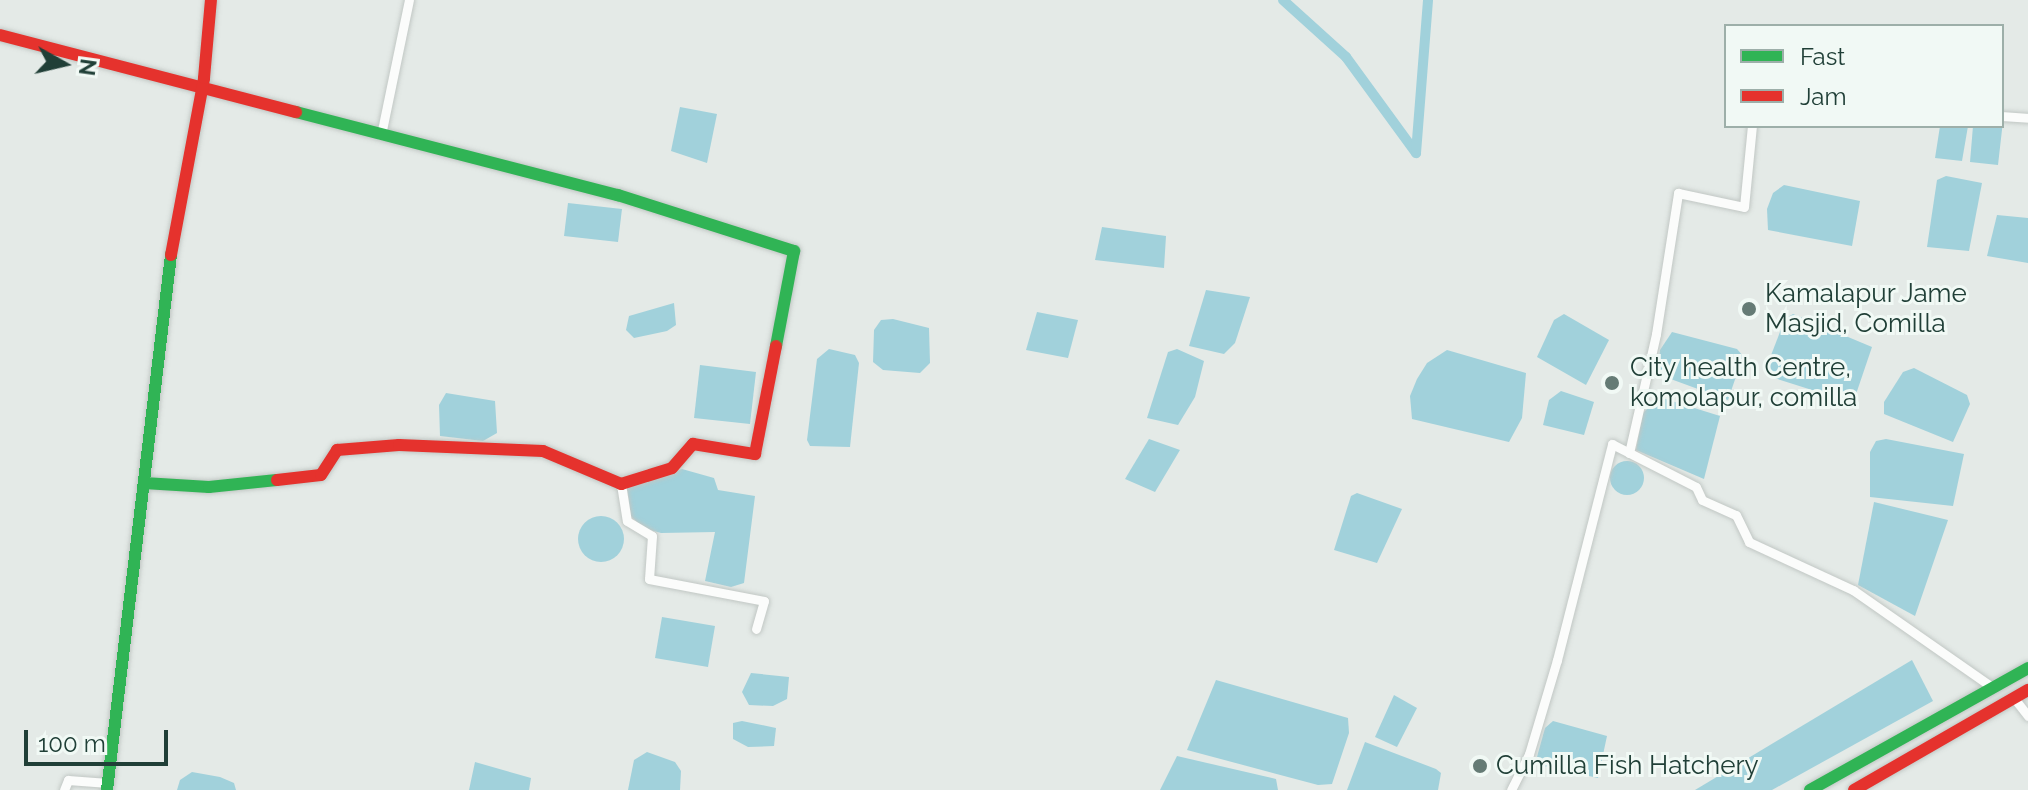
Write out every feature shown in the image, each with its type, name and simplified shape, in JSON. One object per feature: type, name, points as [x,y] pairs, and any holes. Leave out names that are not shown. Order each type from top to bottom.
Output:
[{"type":"main road","points":[[108,786],[171,251],[202,89],[211,0]]},
{"type":"main road","points":[[0,35],[618,195],[794,251],[755,454],[693,444],[672,468],[621,484],[543,451],[399,445],[337,450],[321,475],[209,487],[144,483]]},
{"type":"main road","points":[[1810,790],[2028,668]]},
{"type":"main road","points":[[1854,790],[2028,690]]},
{"type":"street","points":[[381,135],[409,0]]},
{"type":"street","points":[[2004,116],[2028,118]]},
{"type":"street","points":[[1629,453],[1656,334],[1678,193],[1744,207],[1752,128]]},
{"type":"street","points":[[1511,790],[1529,754],[1557,660],[1612,444],[1696,487],[1702,500],[1736,515],[1749,542],[1853,590],[1992,687]]},
{"type":"street","points":[[621,484],[627,521],[652,536],[649,579],[764,601],[756,629]]},
{"type":"street","points":[[2014,698],[2028,716]]},
{"type":"street","points":[[64,790],[68,780],[108,786]]},
{"type":"water","points":[[680,107],[717,114],[707,163],[671,151]]},
{"type":"water","points":[[1940,128],[1968,128],[1962,161],[1935,158]]},
{"type":"water","points":[[1973,128],[2002,128],[1998,165],[1970,162]]},
{"type":"water","points":[[1946,176],[1982,183],[1969,251],[1927,247],[1937,180]]},
{"type":"water","points":[[1784,185],[1860,201],[1852,246],[1768,230],[1767,209],[1773,193]]},
{"type":"water","points":[[568,203],[622,209],[618,242],[564,236]]},
{"type":"water","points":[[1997,215],[2028,218],[2028,263],[1987,256]]},
{"type":"water","points":[[1102,227],[1166,236],[1164,268],[1095,260]]},
{"type":"water","points":[[1206,290],[1250,297],[1235,343],[1224,354],[1189,346]]},
{"type":"water","points":[[674,303],[676,325],[667,331],[634,338],[626,330],[629,316]]},
{"type":"water","points":[[1037,312],[1078,320],[1068,358],[1026,350]]},
{"type":"water","points":[[1564,314],[1609,340],[1586,385],[1537,357],[1554,320]]},
{"type":"water","points":[[1793,314],[1872,347],[1853,403],[1771,377],[1768,363],[1785,319]]},
{"type":"water","points":[[893,319],[929,328],[930,363],[920,373],[883,370],[873,362],[874,330],[881,320]]},
{"type":"water","points":[[1672,332],[1737,349],[1743,356],[1728,400],[1657,374],[1660,350]]},
{"type":"water","points":[[829,349],[855,355],[859,363],[850,447],[810,446],[807,440],[817,359]]},
{"type":"water","points":[[1177,349],[1204,361],[1195,397],[1178,425],[1147,418],[1168,352]]},
{"type":"water","points":[[1447,350],[1526,373],[1522,418],[1509,442],[1412,419],[1410,396],[1417,379],[1427,363]]},
{"type":"water","points":[[700,365],[756,372],[750,424],[694,418]]},
{"type":"water","points":[[1914,368],[1967,395],[1970,404],[1953,442],[1884,414],[1884,402],[1903,372]]},
{"type":"water","points":[[1561,391],[1594,402],[1584,435],[1543,425],[1549,400]]},
{"type":"water","points":[[446,393],[495,401],[497,433],[483,441],[440,436],[439,405]]},
{"type":"water","points":[[1659,397],[1720,416],[1704,479],[1636,450],[1643,413]]},
{"type":"water","points":[[1149,439],[1180,450],[1155,492],[1125,479]]},
{"type":"water","points":[[1886,439],[1964,454],[1953,506],[1870,497],[1870,452],[1876,441]]},
{"type":"water","points":[[1627,461],[1639,466],[1644,478],[1639,490],[1627,495],[1615,490],[1610,478],[1615,466]]},
{"type":"water","points":[[682,469],[714,478],[718,490],[755,496],[744,583],[731,587],[705,581],[715,532],[661,533],[643,528],[631,516],[627,486]]},
{"type":"water","points":[[1357,493],[1402,509],[1377,563],[1334,550],[1351,496]]},
{"type":"water","points":[[1874,502],[1948,520],[1915,616],[1858,585]]},
{"type":"water","points":[[601,516],[617,523],[624,539],[617,555],[601,562],[585,555],[578,539],[585,523]]},
{"type":"water","points":[[662,617],[715,626],[708,667],[655,658]]},
{"type":"water","points":[[1912,660],[1933,701],[1772,790],[1695,790]]},
{"type":"water","points":[[751,673],[789,677],[787,699],[773,706],[749,705],[742,692]]},
{"type":"water","points":[[1216,680],[1348,718],[1349,733],[1332,784],[1318,785],[1187,750]]},
{"type":"water","points":[[1394,695],[1417,708],[1397,747],[1375,737]]},
{"type":"water","points":[[742,721],[776,728],[774,746],[748,747],[733,739],[733,723]]},
{"type":"water","points":[[1553,721],[1607,736],[1598,778],[1535,764],[1545,728]]},
{"type":"water","points":[[1365,742],[1436,769],[1441,773],[1438,790],[1347,790]]},
{"type":"water","points":[[647,752],[675,762],[681,771],[680,790],[628,790],[634,760]]},
{"type":"water","points":[[1177,756],[1276,779],[1278,790],[1160,790]]},
{"type":"water","points":[[475,762],[531,778],[529,790],[469,790]]},
{"type":"water","points":[[192,772],[220,777],[234,783],[236,790],[177,790],[180,780]]},
{"type":"waterway","points":[[1283,0],[1346,57],[1416,153],[1428,0]]},
{"type":"traffic: fast","points":[[296,112],[618,195],[794,251],[776,346]]},
{"type":"traffic: fast","points":[[107,790],[171,255]]},
{"type":"traffic: fast","points":[[144,483],[209,487],[277,480]]},
{"type":"traffic: fast","points":[[1810,790],[2028,668]]},
{"type":"traffic: jam","points":[[171,255],[204,78],[211,0]]},
{"type":"traffic: jam","points":[[0,35],[296,112]]},
{"type":"traffic: jam","points":[[277,480],[321,475],[337,450],[399,445],[543,451],[621,484],[672,468],[693,444],[755,454],[776,346]]},
{"type":"traffic: jam","points":[[1854,790],[2028,690]]},
{"type":"place","name":"Kamalapur Jame Masjid, Comilla","points":[[1749,309]]},
{"type":"place","name":"City health Centre, komolapur, comilla","points":[[1612,383]]},
{"type":"place","name":"Cumilla Fish Hatchery","points":[[1480,766]]}]
